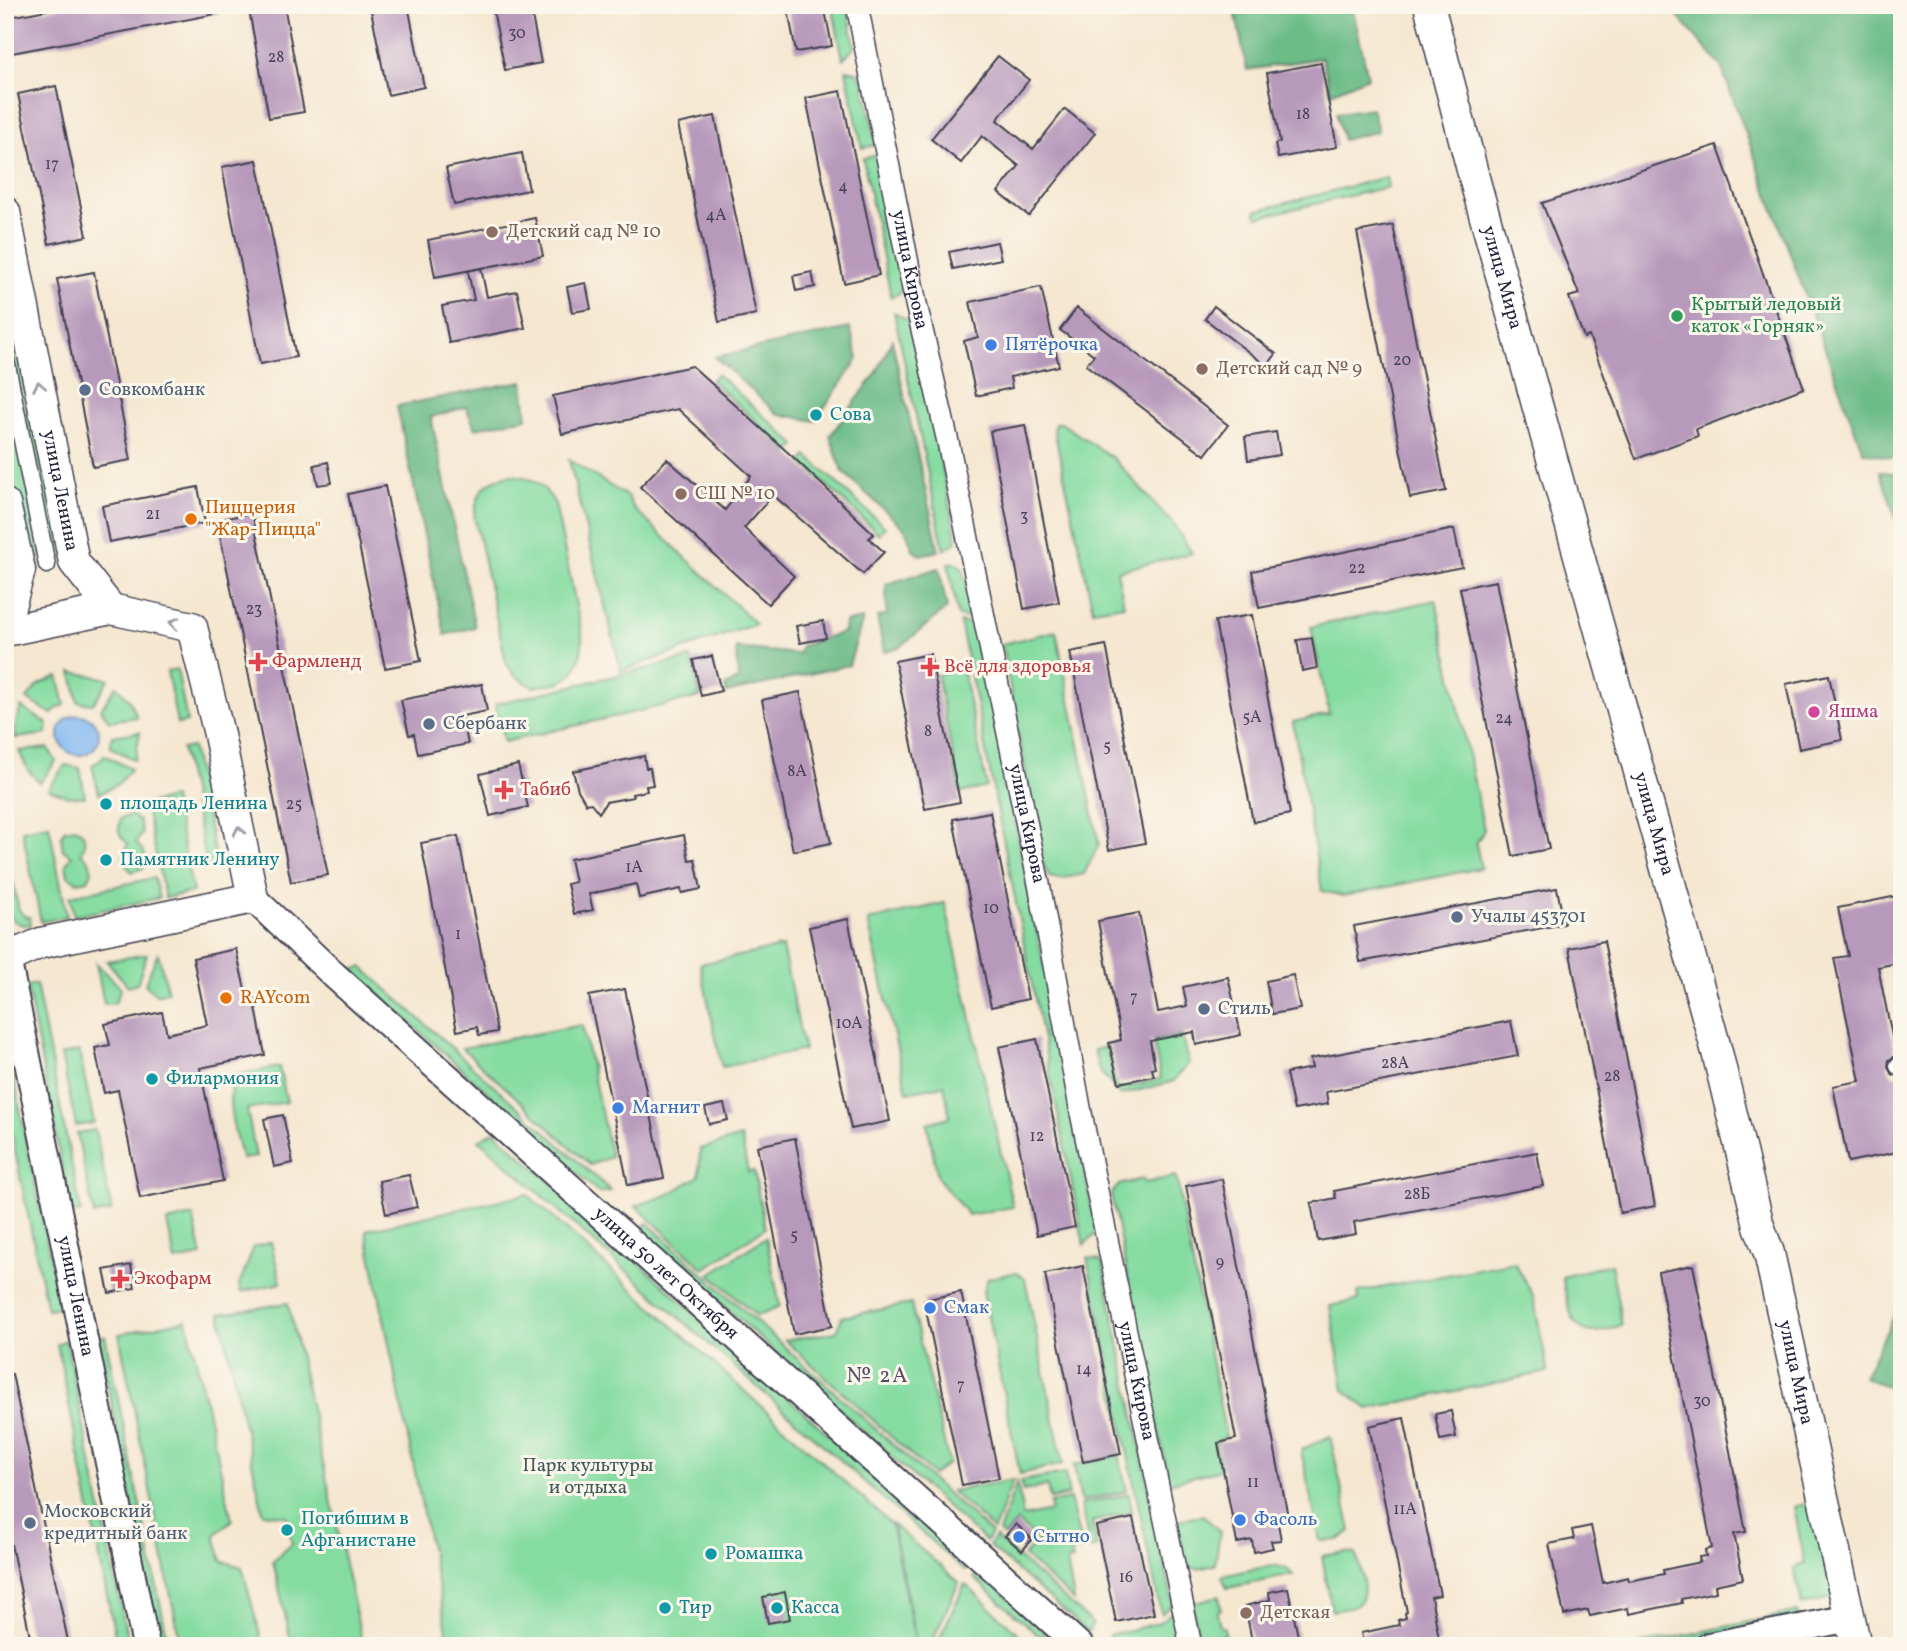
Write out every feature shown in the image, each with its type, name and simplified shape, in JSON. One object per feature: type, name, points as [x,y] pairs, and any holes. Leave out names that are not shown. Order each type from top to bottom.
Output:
[{"type":"main road","name":"улица Мира","points":[[1429,5],[1487,225],[1717,1052],[1759,1226],[1769,1253],[1853,1632]]},
{"type":"main road","name":"улица Ленина","points":[[5,212],[74,562],[111,609]]},
{"type":"main road","points":[[5,504],[19,570],[5,625]]},
{"type":"main road","points":[[5,631],[111,609],[192,627],[218,730],[253,898],[41,943],[6,955]]},
{"type":"street","name":"улица Кирова","points":[[857,5],[916,304],[948,442],[1040,889],[1081,1112],[1191,1646]]},
{"type":"street","points":[[5,355],[47,565]]},
{"type":"street","name":"улица 50 лет Октября","points":[[253,898],[334,975],[1080,1646]]},
{"type":"street","name":"улица Ленина","points":[[6,955],[146,1646]]},
{"type":"street","points":[[1709,1646],[1853,1632]]},
{"type":"green space","points":[[832,5],[847,5],[855,47],[843,59]]},
{"type":"green space","points":[[1234,5],[1250,9],[1269,5],[1352,5],[1368,77],[1331,93],[1322,58],[1247,70]]},
{"type":"green space","points":[[1668,5],[1902,5],[1902,460],[1863,452],[1721,66]]},
{"type":"green space","points":[[846,70],[857,72],[864,81],[876,145],[862,148]]},
{"type":"green space","points":[[1372,108],[1378,131],[1343,140],[1336,113]]},
{"type":"green space","points":[[878,155],[905,283],[900,293],[891,297],[863,158]]},
{"type":"green space","points":[[1386,177],[1388,187],[1258,217],[1255,211]]},
{"type":"green space","points":[[5,253],[66,552],[51,555],[5,330]]},
{"type":"green space","points":[[894,312],[910,322],[915,332],[957,541],[944,550]]},
{"type":"green space","points":[[850,328],[858,359],[815,421],[778,414],[715,357]]},
{"type":"green space","points":[[892,340],[939,551],[920,555],[914,551],[905,529],[842,471],[830,436],[877,372]]},
{"type":"green space","points":[[717,374],[796,445],[790,452],[711,380]]},
{"type":"green space","points":[[5,375],[42,557],[28,560],[5,447]]},
{"type":"green space","points":[[523,381],[527,418],[475,428],[466,407],[431,417],[475,627],[445,635],[397,406]]},
{"type":"green space","points":[[1055,423],[1061,423],[1113,458],[1174,525],[1192,553],[1117,571],[1124,605],[1093,610],[1054,429]]},
{"type":"green space","points":[[807,456],[885,527],[879,534],[802,462]]},
{"type":"green space","points":[[569,460],[628,497],[634,509],[756,624],[621,671]]},
{"type":"green space","points":[[1880,471],[1902,475],[1902,536]]},
{"type":"green space","points":[[509,475],[536,482],[555,504],[582,634],[581,654],[576,668],[567,679],[558,683],[533,687],[514,675],[506,662],[474,516],[483,488]]},
{"type":"green space","points":[[948,563],[957,563],[963,569],[974,619],[958,616]]},
{"type":"green space","points":[[939,568],[947,608],[900,647],[884,652],[877,617],[887,615],[886,584]]},
{"type":"green space","points":[[1436,600],[1484,830],[1476,844],[1481,868],[1343,896],[1322,891],[1293,722],[1329,714],[1311,627]]},
{"type":"green space","points":[[863,619],[849,665],[726,693],[725,686],[738,680],[736,648],[798,654],[801,646],[844,632],[845,622]]},
{"type":"green space","points":[[960,622],[976,625],[1097,1233],[1084,1245]]},
{"type":"green space","points":[[1056,631],[1099,844],[1084,874],[1059,879],[1049,877],[1042,861],[1002,644]]},
{"type":"green space","points":[[691,658],[700,697],[504,742],[495,704]]},
{"type":"green space","points":[[962,668],[987,787],[960,793],[937,675]]},
{"type":"green space","points":[[177,669],[187,722],[177,724],[167,671]]},
{"type":"green space","points":[[72,672],[109,679],[93,704],[78,702]]},
{"type":"green space","points":[[58,676],[65,705],[52,714],[27,699],[38,685]]},
{"type":"green space","points":[[116,686],[129,699],[137,717],[109,721],[101,709]]},
{"type":"green space","points":[[21,707],[48,724],[46,734],[15,738]]},
{"type":"green space","points":[[140,732],[135,760],[110,747],[112,736]]},
{"type":"green space","points":[[192,747],[217,864],[207,866],[182,749]]},
{"type":"green space","points":[[48,748],[56,761],[40,783],[28,770],[19,751]]},
{"type":"green space","points":[[104,755],[131,769],[118,784],[99,794],[92,765]]},
{"type":"green space","points":[[65,765],[80,768],[85,797],[67,796],[48,789]]},
{"type":"green space","points":[[173,798],[193,892],[165,898],[145,804]]},
{"type":"green space","points":[[131,815],[139,821],[142,833],[136,843],[145,857],[143,868],[132,872],[124,859],[128,844],[120,835],[119,829],[121,818]]},
{"type":"green space","points":[[49,825],[67,916],[41,922],[22,830]]},
{"type":"green space","points":[[76,828],[83,833],[85,844],[81,853],[89,860],[92,871],[88,880],[77,882],[68,876],[66,864],[72,856],[63,850],[61,837],[64,830]]},
{"type":"green space","points":[[5,844],[19,910],[24,916],[30,917],[31,925],[15,922],[8,910]]},
{"type":"green space","points":[[154,878],[159,898],[74,916],[70,896]]},
{"type":"green space","points":[[945,903],[1013,1207],[968,1215],[938,1178],[927,1123],[950,1117],[944,1085],[907,1092],[868,921]]},
{"type":"green space","points":[[782,947],[804,1050],[722,1067],[700,964]]},
{"type":"green space","points":[[158,953],[168,992],[156,995],[145,984]]},
{"type":"green space","points":[[147,954],[137,984],[128,986],[107,961]]},
{"type":"green space","points":[[96,963],[121,988],[115,1003],[104,1004]]},
{"type":"green space","points":[[362,967],[611,1191],[599,1193],[352,970]]},
{"type":"green space","points":[[36,984],[81,1212],[71,1214],[27,986]]},
{"type":"green space","points":[[582,1025],[611,1157],[590,1165],[462,1048]]},
{"type":"green space","points":[[5,1034],[60,1307],[47,1309],[5,1101]]},
{"type":"green space","points":[[1182,1036],[1189,1063],[1174,1081],[1120,1095],[1099,1070],[1094,1050],[1107,1047],[1116,1085],[1122,1088],[1161,1079],[1153,1041]]},
{"type":"green space","points":[[79,1051],[94,1123],[76,1126],[61,1055]]},
{"type":"green space","points":[[279,1067],[287,1102],[247,1109],[256,1157],[242,1159],[231,1116],[233,1084],[238,1075]]},
{"type":"green space","points":[[95,1130],[112,1211],[94,1215],[77,1133]]},
{"type":"green space","points":[[494,1131],[970,1563],[965,1571],[479,1140]]},
{"type":"green space","points":[[741,1137],[748,1172],[754,1171],[765,1228],[704,1269],[636,1206],[667,1195],[699,1176],[700,1149]]},
{"type":"green space","points":[[1176,1176],[1226,1437],[1215,1443],[1221,1469],[1169,1483],[1111,1194],[1119,1185],[1143,1179],[1145,1183]]},
{"type":"green space","name":"Парк культуры и отдыха","points":[[527,1194],[891,1524],[916,1646],[450,1646],[366,1230]]},
{"type":"green space","points":[[193,1216],[202,1256],[175,1261],[167,1222]]},
{"type":"green space","points":[[647,1223],[991,1533],[986,1542],[640,1230]]},
{"type":"green space","points":[[766,1237],[780,1306],[757,1316],[710,1274]]},
{"type":"green space","points":[[271,1242],[281,1283],[241,1292],[239,1285],[254,1247]]},
{"type":"green space","points":[[1087,1258],[1099,1260],[1103,1265],[1173,1604],[1161,1614]]},
{"type":"green space","points":[[1514,1262],[1533,1295],[1548,1372],[1368,1409],[1344,1390],[1330,1306],[1359,1300],[1358,1292]]},
{"type":"green space","points":[[1611,1264],[1622,1325],[1597,1332],[1585,1330],[1570,1312],[1562,1277]]},
{"type":"green space","points":[[1017,1272],[1025,1279],[1063,1464],[1020,1474],[983,1292],[988,1278]]},
{"type":"green space","points":[[1902,1300],[1902,1392],[1864,1377]]},
{"type":"green space","points":[[288,1303],[363,1646],[292,1646],[273,1561],[292,1544],[287,1516],[263,1513],[220,1314]]},
{"type":"green space","points":[[911,1304],[949,1463],[933,1475],[785,1340],[836,1332],[842,1317]]},
{"type":"green space","points":[[187,1320],[232,1520],[215,1535],[222,1561],[242,1567],[263,1646],[181,1646],[119,1334]]},
{"type":"green space","points":[[105,1336],[169,1646],[161,1646],[98,1337]]},
{"type":"green space","points":[[66,1340],[129,1646],[117,1646],[57,1344]]},
{"type":"green space","points":[[1330,1436],[1351,1531],[1339,1540],[1320,1541],[1301,1450]]},
{"type":"green space","points":[[1119,1455],[1127,1491],[1081,1501],[1074,1465]]},
{"type":"green space","points":[[1065,1473],[1069,1495],[1050,1499],[1047,1486],[1023,1491],[1021,1481]]},
{"type":"green space","points":[[1013,1480],[994,1530],[951,1491]]},
{"type":"green space","points":[[1017,1482],[1023,1517],[1051,1511],[1050,1503],[1070,1499],[1082,1550],[1071,1552],[1073,1560],[1067,1561],[1074,1601],[1024,1556],[1038,1540],[1017,1522],[1004,1537],[999,1532]]},
{"type":"green space","points":[[1129,1494],[1132,1512],[1092,1522],[1097,1547],[1090,1549],[1081,1504]]},
{"type":"green space","points":[[1813,1500],[1836,1597],[1802,1605],[1794,1568],[1805,1564],[1794,1507]]},
{"type":"green space","points":[[1203,1515],[1220,1532],[1215,1565],[1198,1569],[1185,1566],[1177,1521]]},
{"type":"green space","points":[[893,1525],[959,1582],[930,1646],[917,1646]]},
{"type":"green space","points":[[995,1537],[1093,1624],[1088,1632],[989,1546]]},
{"type":"green space","points":[[1345,1552],[1356,1554],[1363,1582],[1363,1596],[1354,1606],[1332,1611],[1322,1556]]},
{"type":"green space","points":[[1273,1565],[1287,1569],[1293,1575],[1227,1588],[1222,1576]]},
{"type":"green space","points":[[979,1571],[1047,1634],[1038,1635],[974,1578]]},
{"type":"green space","points":[[965,1584],[1026,1641],[994,1646],[936,1646]]},
{"type":"green space","points":[[1219,1596],[1221,1609],[1217,1612],[1220,1627],[1224,1627],[1225,1634],[1199,1640],[1192,1603]]},
{"type":"green space","points":[[1174,1611],[1182,1646],[1111,1646],[1109,1635],[1158,1623]]},
{"type":"green space","points":[[1797,1612],[1798,1618],[1661,1646],[1633,1646]]},
{"type":"water","points":[[79,715],[87,716],[93,721],[98,727],[98,743],[93,749],[87,754],[79,755],[71,754],[65,749],[60,743],[59,735],[60,727],[65,721],[71,716]]},
{"type":"building","points":[[72,5],[220,5],[221,13],[12,53],[5,18]]},
{"type":"building","points":[[248,5],[284,5],[304,112],[269,118]]},
{"type":"building","points":[[370,5],[408,5],[424,87],[388,95]]},
{"type":"building","points":[[492,5],[530,5],[541,63],[505,70]]},
{"type":"building","points":[[787,5],[824,5],[832,46],[796,52]]},
{"type":"building","points":[[998,56],[1029,80],[997,120],[1033,149],[1065,109],[1095,133],[1029,216],[998,192],[1019,166],[982,136],[961,163],[931,139]]},
{"type":"building","points":[[1321,63],[1337,147],[1278,158],[1275,144],[1280,142],[1267,73]]},
{"type":"building","points":[[56,86],[87,236],[49,244],[18,94]]},
{"type":"building","points":[[841,91],[879,275],[844,283],[806,98]]},
{"type":"building","points":[[715,116],[756,314],[719,322],[678,124]]},
{"type":"building","name":"Крытый ледовый каток «Горняк»","points":[[1717,145],[1804,388],[1696,429],[1698,436],[1636,459],[1589,336],[1584,338],[1569,297],[1579,294],[1542,203]]},
{"type":"building","points":[[522,153],[529,190],[454,205],[446,168]]},
{"type":"building","points":[[257,160],[296,357],[260,364],[222,167]]},
{"type":"building","points":[[535,218],[543,256],[435,277],[428,240]]},
{"type":"building","points":[[1393,225],[1446,491],[1410,498],[1357,232]]},
{"type":"building","points":[[997,242],[1001,259],[953,269],[949,252]]},
{"type":"building","points":[[481,268],[487,297],[517,291],[525,328],[449,343],[442,306],[474,300],[468,271]]},
{"type":"building","points":[[94,272],[131,460],[93,467],[57,279]]},
{"type":"building","points":[[812,272],[815,287],[796,291],[793,276]]},
{"type":"building","points":[[586,283],[591,309],[572,312],[567,287]]},
{"type":"building","points":[[1041,287],[1059,366],[1010,377],[1012,388],[976,396],[964,341],[978,337],[970,302]]},
{"type":"building","points":[[1214,306],[1276,354],[1267,366],[1205,319]]},
{"type":"building","points":[[1077,308],[1228,425],[1205,455],[1086,365],[1094,355],[1060,330]]},
{"type":"building","points":[[692,366],[874,534],[869,538],[884,552],[863,574],[773,495],[744,528],[794,576],[768,604],[640,487],[667,459],[725,510],[751,476],[678,409],[562,434],[553,396]]},
{"type":"building","points":[[1025,425],[1059,602],[1024,609],[990,431]]},
{"type":"building","points":[[1276,432],[1280,455],[1248,460],[1245,437]]},
{"type":"building","points":[[328,462],[332,483],[318,485],[314,465]]},
{"type":"building","points":[[385,486],[421,661],[385,668],[348,494]]},
{"type":"building","points":[[198,487],[205,523],[109,542],[102,506]]},
{"type":"building","points":[[252,513],[328,875],[291,882],[217,520]]},
{"type":"building","points":[[1454,529],[1462,567],[1259,608],[1252,571]]},
{"type":"building","points":[[1496,581],[1549,849],[1513,856],[1460,588]]},
{"type":"building","points":[[1252,615],[1290,814],[1253,822],[1215,621]]},
{"type":"building","points":[[823,621],[826,638],[800,643],[796,626]]},
{"type":"building","points":[[1312,638],[1317,668],[1302,671],[1297,640]]},
{"type":"building","points":[[1106,645],[1145,843],[1109,850],[1070,652]]},
{"type":"building","points":[[930,654],[960,802],[925,809],[895,661]]},
{"type":"building","points":[[712,656],[721,691],[701,696],[693,660]]},
{"type":"building","name":"Яшма","points":[[1829,675],[1842,740],[1799,749],[1786,684]]},
{"type":"building","points":[[482,684],[487,711],[462,716],[468,744],[418,754],[414,734],[409,735],[401,700]]},
{"type":"building","points":[[800,692],[831,843],[793,851],[762,700]]},
{"type":"building","points":[[644,756],[646,768],[650,768],[653,785],[646,786],[647,791],[632,794],[633,797],[606,802],[599,813],[591,803],[586,804],[578,790],[573,771]]},
{"type":"building","name":"Табиб","points":[[518,765],[528,807],[490,816],[480,774]]},
{"type":"building","points":[[990,812],[1028,999],[991,1007],[953,819]]},
{"type":"building","points":[[684,835],[689,860],[695,859],[701,889],[682,893],[681,889],[639,898],[636,884],[589,894],[593,910],[574,914],[567,884],[575,882],[570,859]]},
{"type":"building","points":[[458,836],[497,1032],[479,1035],[477,1027],[457,1031],[421,843]]},
{"type":"building","points":[[1557,888],[1564,924],[1360,962],[1354,926]]},
{"type":"building","points":[[1902,895],[1902,962],[1878,967],[1896,1056],[1889,1060],[1888,1067],[1892,1075],[1900,1076],[1902,1083],[1902,1151],[1848,1162],[1833,1086],[1860,1081],[1834,958],[1848,956],[1838,908]]},
{"type":"building","points":[[1139,913],[1158,1012],[1187,1006],[1183,987],[1228,977],[1241,1035],[1196,1045],[1194,1032],[1150,1041],[1154,1076],[1119,1083],[1109,1043],[1121,1040],[1098,921]]},
{"type":"building","points":[[848,919],[890,1121],[851,1129],[809,927]]},
{"type":"building","points":[[1604,941],[1655,1206],[1620,1213],[1569,948]]},
{"type":"building","name":"Филармония","points":[[236,949],[247,999],[254,997],[265,1055],[200,1068],[223,1181],[140,1198],[118,1090],[104,1093],[95,1048],[110,1045],[105,1024],[162,1012],[167,1034],[207,1025],[193,958]]},
{"type":"building","points":[[1293,975],[1300,1009],[1272,1014],[1266,981]]},
{"type":"building","points":[[625,989],[664,1178],[628,1185],[589,996]]},
{"type":"building","points":[[1511,1021],[1518,1056],[1326,1092],[1328,1104],[1294,1110],[1286,1073],[1312,1068],[1310,1059]]},
{"type":"building","points":[[1037,1039],[1075,1227],[1037,1235],[999,1047]]},
{"type":"building","points":[[724,1104],[728,1120],[709,1124],[705,1108]]},
{"type":"building","points":[[283,1115],[293,1163],[274,1167],[264,1119]]},
{"type":"building","points":[[795,1138],[832,1326],[794,1334],[757,1146]]},
{"type":"building","points":[[1537,1152],[1543,1186],[1354,1222],[1356,1234],[1318,1241],[1311,1203],[1336,1198],[1334,1191]]},
{"type":"building","points":[[409,1175],[417,1207],[386,1214],[379,1181]]},
{"type":"building","points":[[1222,1179],[1289,1522],[1278,1524],[1281,1540],[1271,1541],[1273,1548],[1254,1552],[1252,1540],[1237,1543],[1218,1443],[1236,1439],[1186,1186]]},
{"type":"building","name":"Экофарм","points":[[131,1265],[135,1288],[109,1293],[104,1270]]},
{"type":"building","points":[[1693,1265],[1746,1532],[1734,1534],[1743,1579],[1715,1585],[1716,1592],[1681,1599],[1682,1603],[1629,1614],[1628,1608],[1590,1616],[1588,1610],[1564,1615],[1549,1544],[1574,1539],[1572,1530],[1591,1526],[1603,1583],[1628,1577],[1629,1581],[1664,1574],[1663,1570],[1700,1562],[1699,1557],[1706,1556],[1705,1550],[1712,1548],[1658,1272]]},
{"type":"building","points":[[1083,1266],[1121,1454],[1083,1462],[1045,1274]]},
{"type":"building","points":[[961,1292],[999,1478],[962,1485],[924,1300]]},
{"type":"building","points":[[12,1374],[69,1646],[32,1646],[5,1515],[5,1375]]},
{"type":"building","points":[[1451,1411],[1456,1437],[1440,1440],[1435,1414]]},
{"type":"building","points":[[1404,1418],[1440,1595],[1431,1597],[1440,1643],[1426,1646],[1364,1646],[1361,1633],[1399,1625],[1398,1620],[1406,1618],[1407,1612],[1369,1426]]},
{"type":"building","points":[[1133,1518],[1154,1614],[1116,1622],[1096,1526]]},
{"type":"building","name":"Сытно","points":[[1016,1524],[1032,1539],[1022,1551],[1005,1536]]},
{"type":"building","points":[[1288,1588],[1300,1646],[1253,1646],[1245,1606],[1270,1600],[1269,1592]]},
{"type":"building","name":"Касса","points":[[785,1592],[790,1619],[768,1623],[763,1597]]},
{"type":"place","name":"Детский сад № 10","points":[[492,232]]},
{"type":"place","name":"Крытый ледовый каток «Горняк»","points":[[1677,316]]},
{"type":"place","name":"Пятёрочка","points":[[991,345]]},
{"type":"place","name":"Детский сад № 9","points":[[1202,369]]},
{"type":"place","name":"Совкомбанк","points":[[85,390]]},
{"type":"place","name":"Сова","points":[[816,415]]},
{"type":"place","name":"СШ № 10","points":[[681,494]]},
{"type":"place","name":"Пиццерия \"Жар-Пицца\"","points":[[191,519]]},
{"type":"place","name":"Фармленд","points":[[258,662]]},
{"type":"place","name":"Всё для здоровья","points":[[930,667]]},
{"type":"place","name":"Яшма","points":[[1814,712]]},
{"type":"place","name":"Сбербанк","points":[[429,724]]},
{"type":"place","name":"Табиб","points":[[504,790]]},
{"type":"place","name":"площадь Ленина","points":[[106,804]]},
{"type":"place","name":"Памятник Ленину","points":[[106,860]]},
{"type":"place","name":"Учалы 453701","points":[[1457,917]]},
{"type":"place","name":"RAYcom","points":[[226,998]]},
{"type":"place","name":"Стиль","points":[[1204,1009]]},
{"type":"place","name":"Филармония","points":[[152,1079]]},
{"type":"place","name":"Магнит","points":[[618,1108]]},
{"type":"place","name":"Экофарм","points":[[120,1279]]},
{"type":"place","name":"Смак","points":[[930,1308]]},
{"type":"place","name":"Фасоль","points":[[1240,1520]]},
{"type":"place","name":"Московский кредитный банк","points":[[30,1523]]},
{"type":"place","name":"Погибшим в Афганистане","points":[[287,1530]]},
{"type":"place","name":"Сытно","points":[[1019,1537]]},
{"type":"place","name":"Ромашка","points":[[711,1554]]},
{"type":"place","name":"Тир","points":[[665,1608]]},
{"type":"place","name":"Касса","points":[[777,1608]]},
{"type":"place","name":"Детская","points":[[1246,1613]]},
{"type":"district","name":"№ 2А","points":[[878,1376]]}]
